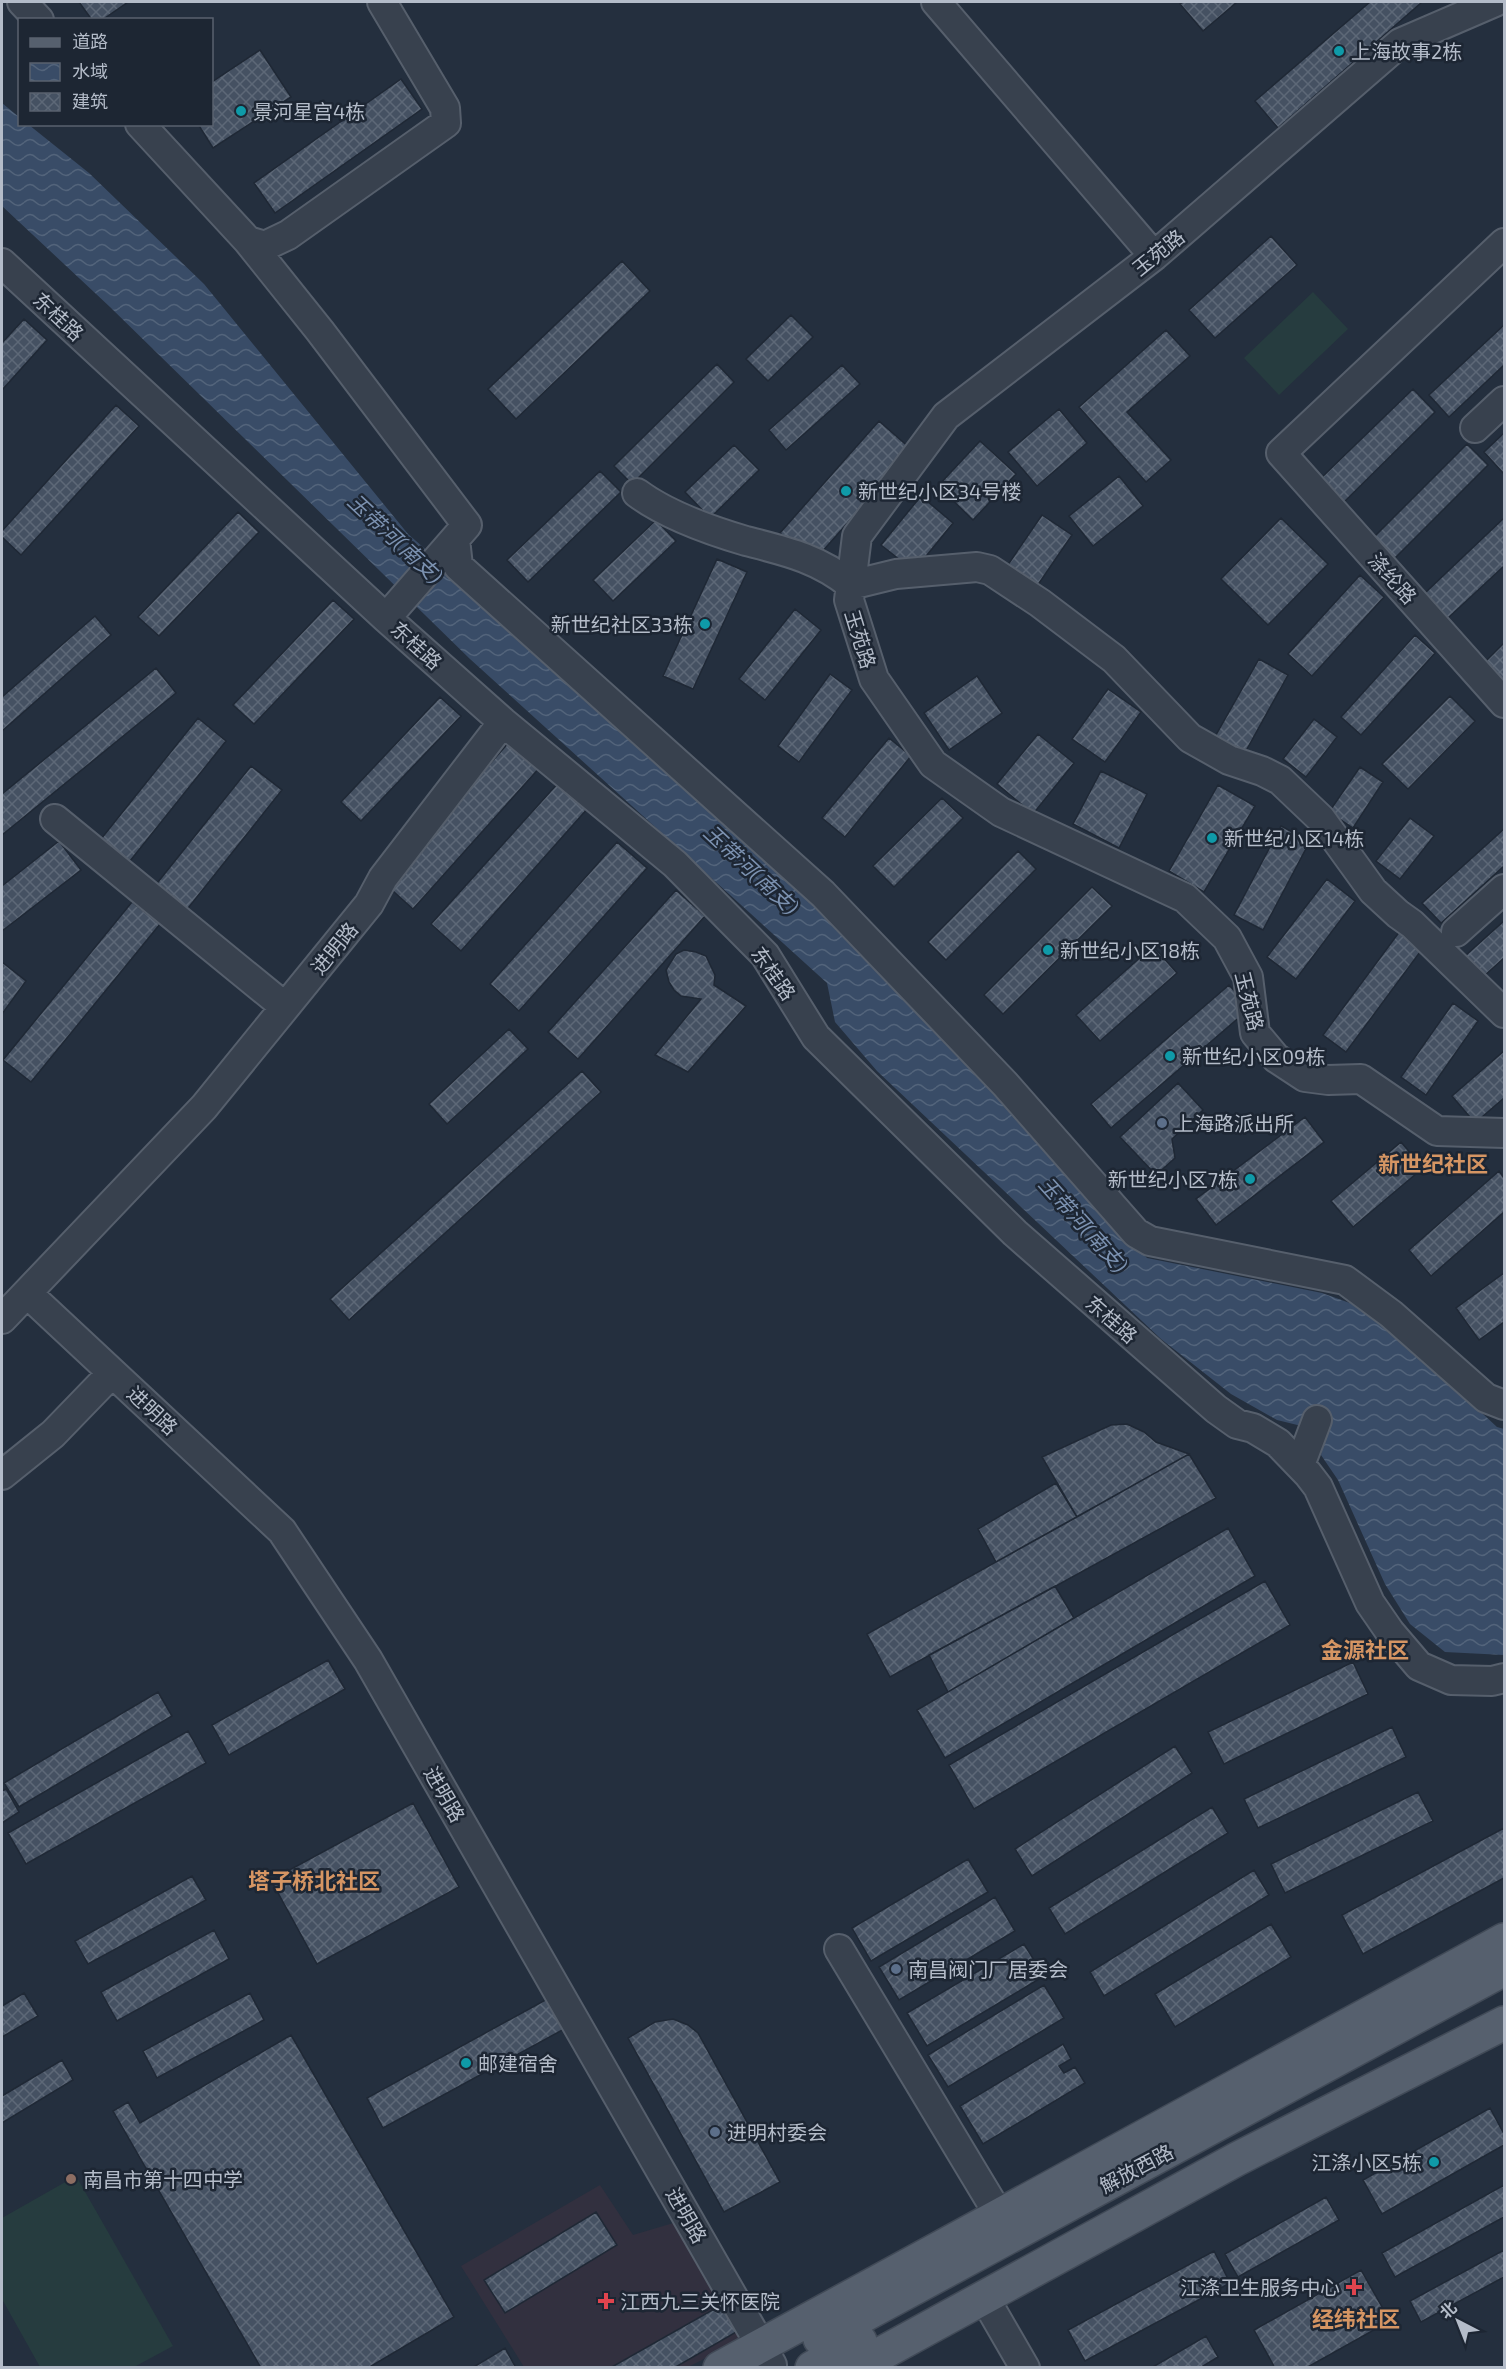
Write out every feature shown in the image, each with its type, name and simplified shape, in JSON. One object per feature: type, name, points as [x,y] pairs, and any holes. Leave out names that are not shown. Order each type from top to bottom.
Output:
[{"type":"main road","points":[[720,2367],[767,2359],[999,2215],[1504,1940]]},
{"type":"main road","name":"解放西路","points":[[767,2359],[1504,1969]]},
{"type":"main road","name":"解放西路","points":[[812,2367],[1504,1994]]},
{"type":"main road","points":[[855,2367],[1237,2159],[1504,2023]]},
{"type":"street","points":[[22,2],[37,18]]},
{"type":"street","points":[[248,241],[265,246],[288,235],[446,123],[445,108],[382,2]]},
{"type":"street","points":[[936,2],[1154,256]]},
{"type":"street","name":"玉苑路","points":[[1495,2],[1400,43],[1154,256],[946,416],[857,536],[849,600],[874,679],[933,764],[1001,812],[1185,898],[1227,938],[1248,977],[1255,1033],[1276,1058],[1305,1077],[1328,1080],[1362,1079],[1437,1131],[1504,1133]]},
{"type":"street","points":[[142,126],[248,241],[320,331],[467,525],[390,612]]},
{"type":"street","name":"涤纶路","points":[[1504,243],[1281,453],[1504,703]]},
{"type":"street","name":"东桂路","points":[[2,263],[390,612],[503,722],[675,864],[765,955],[816,1037],[1015,1233],[1216,1409],[1237,1424],[1253,1428],[1268,1436],[1289,1453],[1318,1487],[1370,1603],[1402,1648],[1419,1666],[1451,1680],[1492,1681],[1504,1678]]},
{"type":"street","points":[[1475,428],[1504,401]]},
{"type":"street","points":[[637,493],[668,513],[743,540],[785,550],[832,570],[851,585],[896,574],[977,567],[990,570],[1040,603],[1114,659],[1190,738],[1229,760],[1262,771],[1280,780],[1322,819],[1373,891],[1412,924],[1504,1013]]},
{"type":"street","points":[[455,539],[458,566],[823,894],[1005,1084],[1136,1233],[1150,1241],[1345,1280],[1363,1306],[1391,1314],[1486,1398],[1504,1405]]},
{"type":"street","name":"进明路","points":[[2,1319],[204,1107],[369,904],[383,878],[503,722]]},
{"type":"street","points":[[55,819],[285,1007]]},
{"type":"street","points":[[1456,932],[1504,889]]},
{"type":"street","name":"进明路","points":[[27,1293],[282,1531],[368,1660],[767,2359]]},
{"type":"street","points":[[2,1475],[53,1434],[112,1373]]},
{"type":"street","points":[[1300,1465],[1317,1420]]},
{"type":"street","points":[[839,1949],[999,2215]]},
{"type":"street","points":[[984,2297],[1025,2367]]},
{"type":"shaded area","name":"江西九三关怀医院","points":[[600,2185],[633,2235],[680,2221],[750,2336],[688,2367],[524,2367],[461,2266]]},
{"type":"green space","points":[[1313,292],[1348,329],[1279,395],[1244,358]]},
{"type":"green space","points":[[76,2176],[173,2346],[134,2367],[40,2367],[2,2299],[2,2218]]},
{"type":"water","name":"玉带河(南支)","points":[[2,103],[18,116],[18,126],[30,126],[89,173],[204,284],[408,534],[780,859],[1147,1258],[1322,1293],[1372,1311],[1497,1427],[1504,1429],[1504,1655],[1445,1652],[1410,1624],[1385,1584],[1338,1480],[1321,1455],[1326,1432],[1277,1420],[1231,1394],[1161,1339],[877,1071],[835,1022],[827,983],[470,659],[110,307],[2,206]]},
{"type":"building","points":[[79,2],[128,2],[105,18],[91,18]]},
{"type":"building","points":[[1183,2],[1237,2],[1203,31],[1180,4]]},
{"type":"building","name":"上海故事2栋","points":[[1370,2],[1422,2],[1278,128],[1255,101]]},
{"type":"building","name":"景河星宫4栋","points":[[260,50],[291,97],[213,148],[199,126],[213,126],[213,81]]},
{"type":"building","points":[[401,79],[422,109],[275,213],[254,183]]},
{"type":"building","points":[[1271,236],[1297,265],[1215,338],[1189,310]]},
{"type":"building","points":[[622,261],[650,291],[516,419],[488,389]]},
{"type":"building","points":[[791,315],[813,337],[768,381],[746,359]]},
{"type":"building","points":[[24,319],[47,340],[2,390],[2,343]]},
{"type":"building","points":[[1504,325],[1504,365],[1449,417],[1429,395]]},
{"type":"building","points":[[1166,330],[1190,356],[1127,412],[1171,460],[1146,482],[1079,407]]},
{"type":"building","points":[[717,364],[734,382],[632,484],[614,466]]},
{"type":"building","points":[[842,365],[860,384],[786,450],[769,430]]},
{"type":"building","points":[[1413,389],[1435,412],[1339,507],[1316,483]]},
{"type":"building","points":[[116,405],[139,426],[21,555],[2,537],[2,531]]},
{"type":"building","points":[[1059,409],[1087,443],[1037,486],[1008,452]]},
{"type":"building","name":"新世纪小区34号楼","points":[[879,421],[912,450],[813,562],[780,533]]},
{"type":"building","points":[[1504,433],[1504,474],[1484,452]]},
{"type":"building","points":[[980,441],[1016,474],[973,520],[938,486]]},
{"type":"building","points":[[1467,444],[1488,465],[1393,560],[1372,539]]},
{"type":"building","points":[[734,445],[759,470],[710,518],[685,492]]},
{"type":"building","points":[[600,471],[621,492],[528,582],[507,560]]},
{"type":"building","points":[[1119,476],[1143,506],[1093,546],[1069,516]]},
{"type":"building","points":[[921,496],[953,523],[914,571],[881,545]]},
{"type":"building","points":[[238,512],[259,532],[159,636],[138,617]]},
{"type":"building","points":[[1042,515],[1072,535],[1033,592],[1003,572]]},
{"type":"building","points":[[1281,518],[1328,564],[1268,625],[1221,579]]},
{"type":"building","points":[[1504,518],[1504,566],[1448,618],[1425,593]]},
{"type":"building","points":[[656,520],[676,541],[613,601],[593,580]]},
{"type":"building","name":"新世纪社区33栋","points":[[717,559],[747,572],[693,689],[663,676]]},
{"type":"building","points":[[1360,575],[1384,597],[1312,676],[1288,654]]},
{"type":"building","points":[[333,600],[354,619],[254,724],[233,705]]},
{"type":"building","points":[[795,609],[821,630],[765,700],[739,679]]},
{"type":"building","points":[[95,616],[111,635],[2,731],[2,697]]},
{"type":"building","points":[[1415,635],[1435,653],[1361,735],[1341,717]]},
{"type":"building","points":[[1504,643],[1504,683],[1485,662]]},
{"type":"building","points":[[1259,659],[1288,675],[1242,758],[1212,742]]},
{"type":"building","points":[[156,668],[176,693],[2,835],[2,794]]},
{"type":"building","points":[[830,674],[852,690],[799,762],[778,746]]},
{"type":"building","points":[[977,676],[1002,713],[949,750],[924,713]]},
{"type":"building","points":[[1108,689],[1141,712],[1105,762],[1072,739]]},
{"type":"building","points":[[1450,696],[1475,721],[1408,789],[1382,764]]},
{"type":"building","points":[[440,697],[461,716],[361,821],[341,802]]},
{"type":"building","points":[[198,718],[226,741],[130,861],[101,839]]},
{"type":"building","points":[[1314,719],[1337,737],[1306,777],[1283,759]]},
{"type":"building","points":[[1038,734],[1074,763],[1033,814],[997,784]]},
{"type":"building","points":[[889,738],[911,756],[845,837],[822,818]]},
{"type":"building","points":[[511,740],[541,766],[413,909],[384,883]]},
{"type":"building","points":[[251,766],[282,790],[185,912],[154,887]]},
{"type":"building","points":[[1360,767],[1383,782],[1353,828],[1329,812]]},
{"type":"building","points":[[1101,771],[1147,794],[1119,848],[1073,824]]},
{"type":"building","points":[[559,782],[588,808],[461,951],[431,924]]},
{"type":"building","name":"新世纪小区14栋","points":[[1218,785],[1255,806],[1204,892],[1169,871]]},
{"type":"building","points":[[942,798],[963,818],[894,887],[873,866]]},
{"type":"building","points":[[1410,818],[1434,836],[1400,879],[1376,861]]},
{"type":"building","points":[[1281,826],[1310,841],[1263,930],[1234,915]]},
{"type":"building","points":[[1504,829],[1504,866],[1441,923],[1422,903]]},
{"type":"building","points":[[59,841],[81,870],[2,931],[2,886]]},
{"type":"building","points":[[617,842],[647,868],[519,1011],[490,984]]},
{"type":"building","points":[[1018,851],[1036,869],[946,960],[928,942]]},
{"type":"building","points":[[1327,879],[1355,901],[1296,979],[1267,957]]},
{"type":"building","name":"新世纪小区18栋","points":[[1092,887],[1112,906],[1003,1014],[984,995]]},
{"type":"building","points":[[676,890],[705,916],[578,1059],[548,1032]]},
{"type":"building","points":[[132,902],[160,924],[31,1082],[3,1060]]},
{"type":"building","points":[[1504,921],[1504,958],[1484,976],[1465,956]]},
{"type":"building","points":[[1400,931],[1423,948],[1346,1052],[1323,1035]]},
{"type":"building","points":[[1153,946],[1177,973],[1100,1041],[1076,1015]]},
{"type":"building","points":[[684,950],[706,956],[715,975],[714,985],[746,1006],[688,1072],[655,1055],[701,999],[681,996],[669,982],[666,970],[676,954]]},
{"type":"building","points":[[2,962],[26,981],[2,1014]]},
{"type":"building","name":"新世纪小区09栋","points":[[1229,985],[1250,1008],[1111,1128],[1091,1104]]},
{"type":"building","points":[[1453,1003],[1478,1021],[1426,1095],[1401,1077]]},
{"type":"building","points":[[509,1029],[528,1049],[447,1124],[429,1104]]},
{"type":"building","points":[[1504,1051],[1504,1098],[1475,1123],[1452,1096]]},
{"type":"building","points":[[582,1071],[601,1092],[349,1320],[330,1299]]},
{"type":"building","name":"上海路派出所","points":[[1178,1083],[1203,1110],[1172,1139],[1175,1158],[1156,1175],[1120,1137]]},
{"type":"building","name":"新世纪小区7栋","points":[[1305,1117],[1324,1142],[1216,1225],[1196,1199]]},
{"type":"building","points":[[1401,1142],[1423,1168],[1353,1227],[1331,1201]]},
{"type":"building","points":[[1499,1171],[1504,1178],[1504,1212],[1431,1276],[1409,1250]]},
{"type":"building","points":[[1504,1273],[1504,1322],[1479,1340],[1456,1308]]},
{"type":"building","points":[[1127,1424],[1144,1432],[1156,1442],[1189,1454],[1077,1517],[1042,1457],[1111,1425]]},
{"type":"building","points":[[1189,1454],[1216,1498],[890,1677],[867,1634]]},
{"type":"building","points":[[1056,1483],[1077,1517],[996,1562],[978,1529]]},
{"type":"building","points":[[1228,1528],[1255,1576],[945,1758],[917,1710]]},
{"type":"building","points":[[1265,1581],[1290,1625],[974,1809],[949,1765]]},
{"type":"building","points":[[1055,1586],[1074,1618],[948,1692],[929,1655]]},
{"type":"building","points":[[328,1660],[345,1689],[229,1755],[212,1725]]},
{"type":"building","points":[[1353,1662],[1368,1694],[1224,1764],[1208,1732]]},
{"type":"building","points":[[158,1692],[172,1716],[19,1807],[4,1783]]},
{"type":"building","points":[[1392,1727],[1406,1757],[1258,1828],[1244,1799]]},
{"type":"building","points":[[188,1731],[206,1763],[26,1864],[8,1833]]},
{"type":"building","points":[[1175,1746],[1192,1773],[1032,1876],[1015,1849]]},
{"type":"building","points":[[6,1789],[19,1812],[2,1823],[2,1791]]},
{"type":"building","points":[[1418,1792],[1433,1821],[1285,1893],[1271,1864]]},
{"type":"building","points":[[413,1803],[459,1887],[317,1964],[271,1880]]},
{"type":"building","points":[[1212,1807],[1228,1833],[1065,1934],[1049,1908]]},
{"type":"building","points":[[1504,1828],[1504,1878],[1363,1954],[1342,1915]]},
{"type":"building","points":[[968,1859],[988,1892],[871,1961],[852,1928]]},
{"type":"building","points":[[1254,1870],[1269,1895],[1104,1996],[1090,1972]]},
{"type":"building","points":[[192,1876],[206,1900],[88,1964],[75,1941]]},
{"type":"building","points":[[995,1897],[1015,1931],[899,2000],[879,1967]]},
{"type":"building","points":[[1271,1924],[1291,1957],[1175,2027],[1155,1994]]},
{"type":"building","points":[[214,1930],[229,1959],[117,2021],[101,1992]]},
{"type":"building","points":[[1024,1944],[1044,1976],[927,2046],[907,2013]]},
{"type":"building","points":[[1044,1985],[1064,2018],[948,2087],[928,2055]]},
{"type":"building","points":[[24,1993],[38,2016],[2,2037],[2,2006]]},
{"type":"building","points":[[250,1993],[264,2020],[157,2078],[143,2051]]},
{"type":"building","name":"邮建宿舍","points":[[549,1998],[566,2028],[383,2128],[367,2098]]},
{"type":"building","points":[[673,2019],[688,2025],[698,2033],[780,2182],[724,2212],[628,2038],[655,2022]]},
{"type":"building","points":[[291,2035],[454,2317],[368,2368],[261,2368],[113,2111],[128,2102],[140,2123]]},
{"type":"building","points":[[1063,2044],[1071,2059],[1059,2066],[1064,2073],[1075,2067],[1085,2083],[983,2144],[960,2106]]},
{"type":"building","points":[[62,2060],[73,2080],[2,2123],[2,2096]]},
{"type":"building","name":"江涤小区5栋","points":[[1490,2108],[1504,2134],[1504,2145],[1382,2214],[1363,2180]]},
{"type":"building","points":[[1504,2185],[1504,2217],[1395,2277],[1382,2253]]},
{"type":"building","points":[[1326,2197],[1339,2220],[1238,2277],[1225,2254]]},
{"type":"building","points":[[596,2212],[617,2245],[505,2313],[484,2280]]},
{"type":"building","points":[[1504,2250],[1504,2277],[1421,2322],[1410,2301]]},
{"type":"building","points":[[1214,2251],[1230,2283],[1085,2361],[1068,2330]]},
{"type":"building","points":[[1361,2270],[1390,2321],[1306,2368],[1275,2368],[1254,2330]]},
{"type":"building","points":[[723,2304],[738,2331],[674,2368],[610,2368]]},
{"type":"building","points":[[1206,2336],[1218,2357],[1200,2368],[1151,2368]]},
{"type":"building","points":[[505,2348],[516,2368],[472,2368]]},
{"type":"place","name":"上海故事2栋","points":[[1339,51]]},
{"type":"place","name":"景河星宫4栋","points":[[241,111]]},
{"type":"place","name":"新世纪小区34号楼","points":[[846,491]]},
{"type":"place","name":"新世纪社区33栋","points":[[705,624]]},
{"type":"place","name":"新世纪小区14栋","points":[[1212,838]]},
{"type":"place","name":"新世纪小区18栋","points":[[1048,950]]},
{"type":"place","name":"新世纪小区09栋","points":[[1170,1056]]},
{"type":"place","name":"上海路派出所","points":[[1162,1123]]},
{"type":"place","name":"新世纪小区7栋","points":[[1250,1179]]},
{"type":"place","name":"南昌阀门厂居委会","points":[[896,1969]]},
{"type":"place","name":"邮建宿舍","points":[[466,2063]]},
{"type":"place","name":"进明村委会","points":[[715,2132]]},
{"type":"place","name":"江涤小区5栋","points":[[1434,2162]]},
{"type":"place","name":"南昌市第十四中学","points":[[71,2179]]},
{"type":"place","name":"江涤卫生服务中心","points":[[1354,2287]]},
{"type":"place","name":"江西九三关怀医院","points":[[606,2301]]},
{"type":"district","name":"新世纪社区","points":[[1433,1163]]},
{"type":"district","name":"金源社区","points":[[1365,1649]]},
{"type":"district","name":"塔子桥北社区","points":[[314,1880]]},
{"type":"district","name":"经纬社区","points":[[1356,2318]]}]
